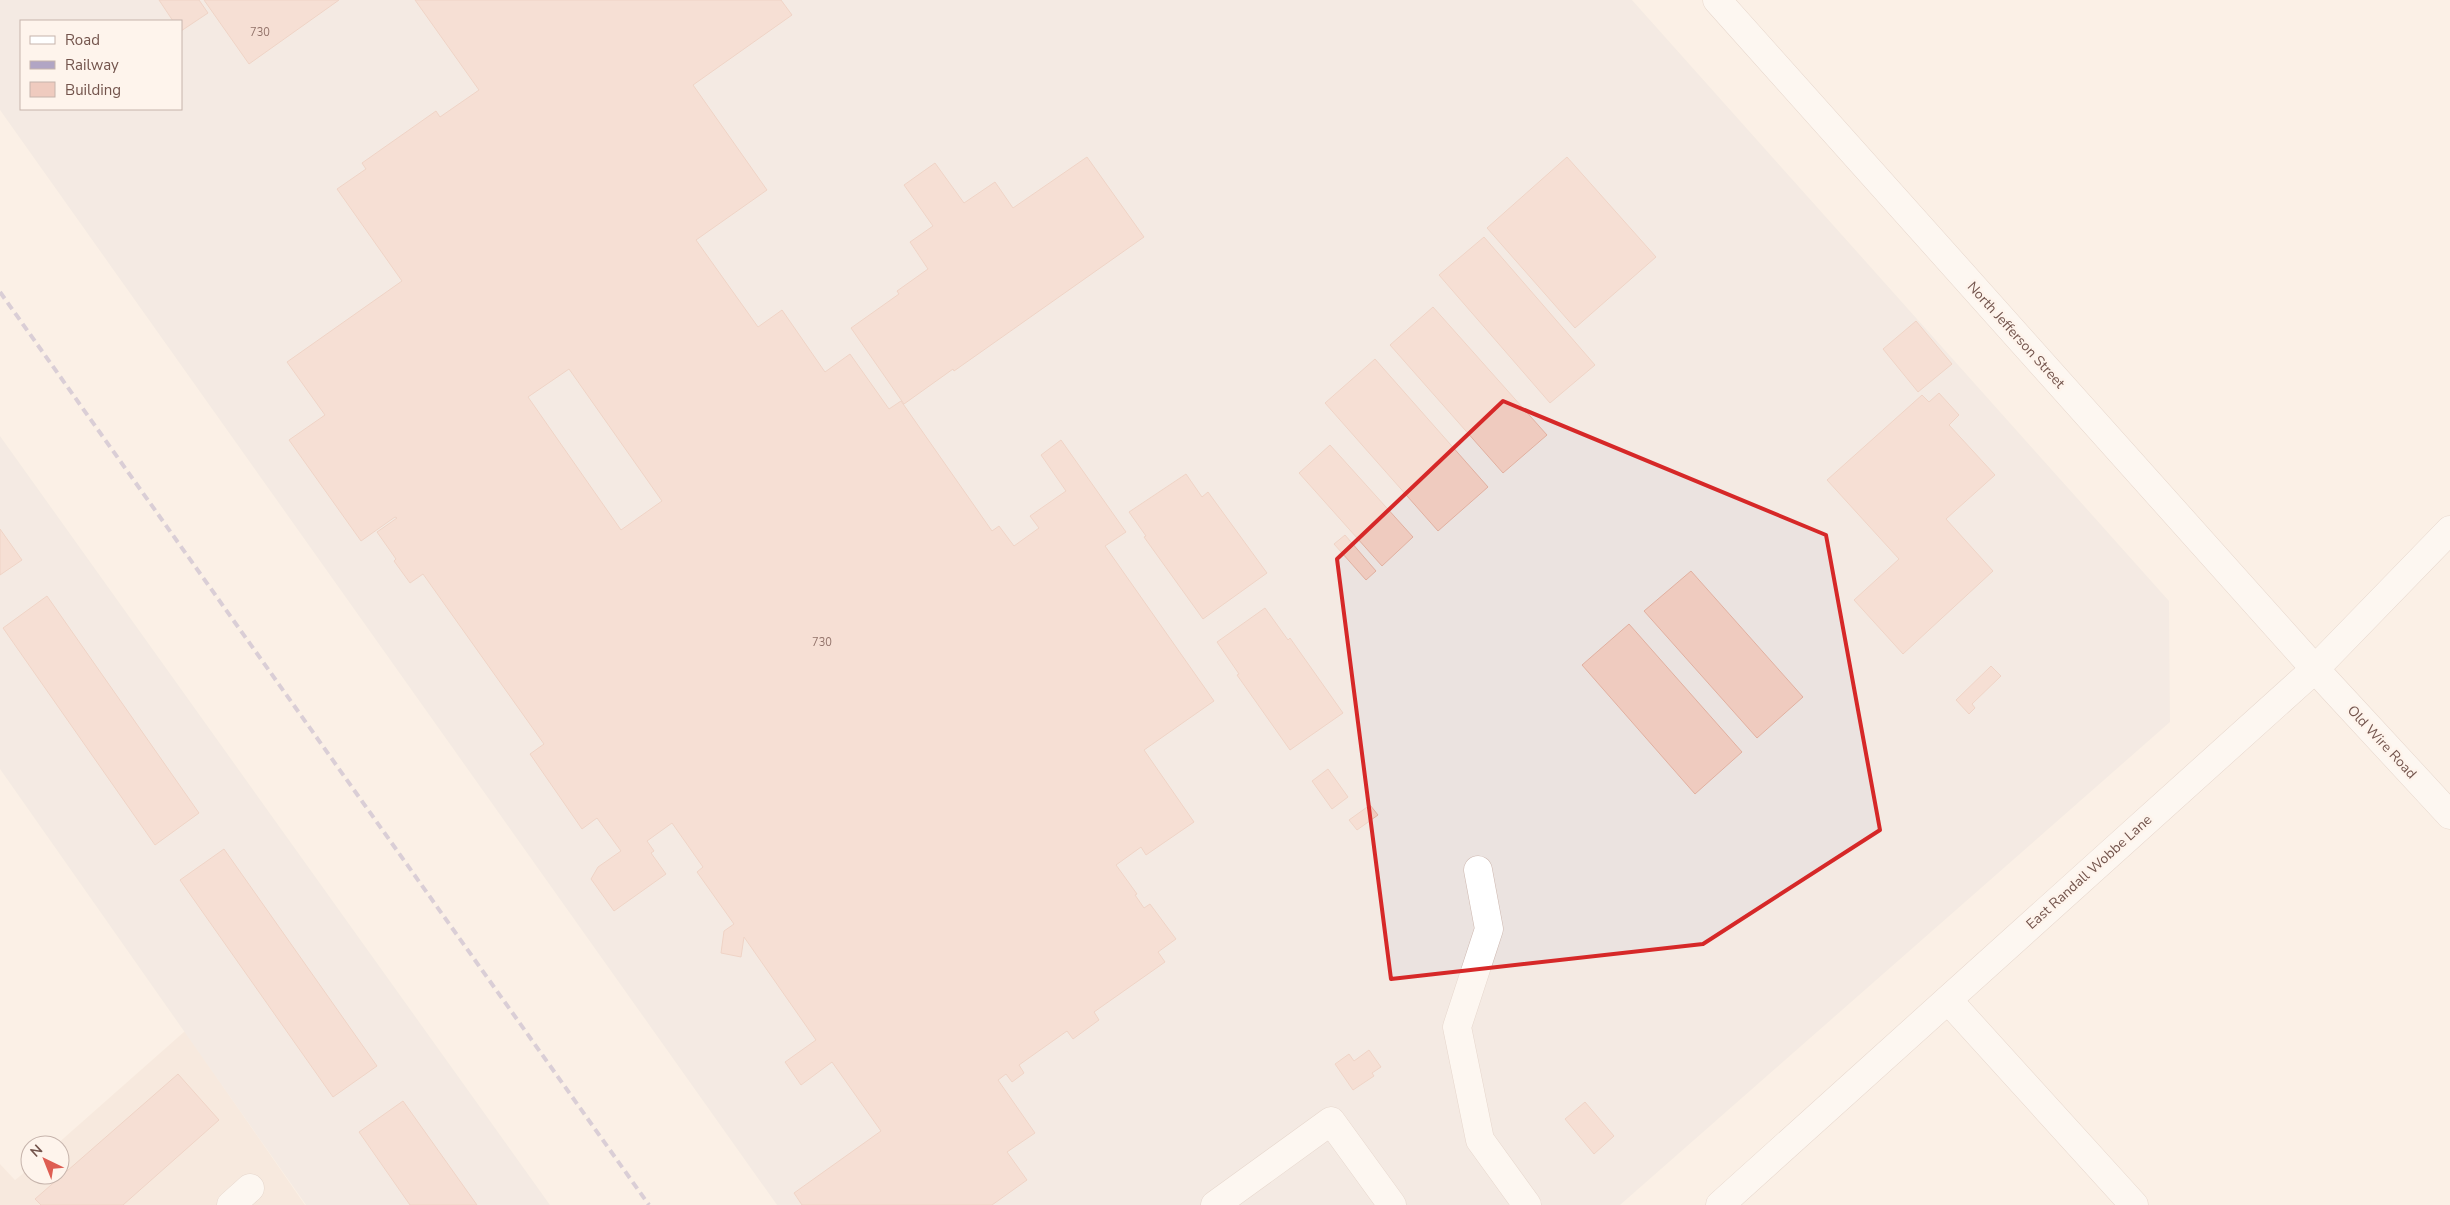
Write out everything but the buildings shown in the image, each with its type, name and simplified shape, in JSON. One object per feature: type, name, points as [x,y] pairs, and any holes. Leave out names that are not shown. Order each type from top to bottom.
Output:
[{"type":"street","name":"North Jefferson Street","points":[[1717,0],[2315,669]]},
{"type":"street","name":"East Randall Wobbe Lane","points":[[1720,1205],[2315,669],[2450,530]]},
{"type":"street","name":"Old Wire Road","points":[[2315,669],[2450,815]]},
{"type":"street","points":[[1478,870],[1489,929],[1457,1027],[1480,1140],[1527,1205]]},
{"type":"street","points":[[1948,1000],[2134,1205]]},
{"type":"street","points":[[1215,1205],[1331,1121],[1392,1205]]},
{"type":"highlighted area","points":[[1503,401],[1826,535],[1880,830],[1703,944],[1391,979],[1337,559]]},
{"type":"shaded area","points":[[0,0],[1632,0],[2169,601],[2170,722],[1620,1205],[777,1205],[0,110]]},
{"type":"shaded area","points":[[0,436],[550,1205],[306,1205],[0,769]]},
{"type":"shaded area","points":[[185,1031],[305,1205],[0,1205],[0,1164],[15,1180],[20,1176],[20,1185],[70,1185],[70,1135],[67,1135]]},
{"type":"railway","points":[[0,292],[649,1205]]}]
